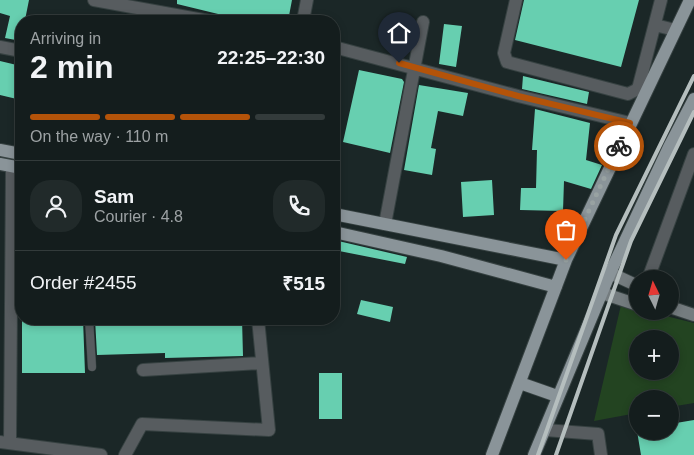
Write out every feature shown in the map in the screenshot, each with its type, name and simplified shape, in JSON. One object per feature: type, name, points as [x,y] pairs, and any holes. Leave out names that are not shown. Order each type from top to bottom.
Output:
[{"type":"main road","points":[[492,455],[566,260],[690,0]]},
{"type":"main road","points":[[534,455],[557,396],[610,273],[694,99]]},
{"type":"main road","points":[[0,150],[15,153]]},
{"type":"main road","points":[[340,215],[566,260]]},
{"type":"main road","points":[[340,233],[441,256],[556,287]]},
{"type":"main road","points":[[610,273],[629,282]]},
{"type":"main road","points":[[602,293],[629,302]]},
{"type":"main road","points":[[679,310],[694,315]]},
{"type":"main road","points":[[520,383],[557,396]]},
{"type":"street","points":[[94,0],[176,15]]},
{"type":"street","points":[[304,15],[307,0]]},
{"type":"street","points":[[516,0],[504,53],[507,62],[628,94],[638,89],[661,0]]},
{"type":"street","points":[[385,224],[416,68],[423,22]]},
{"type":"street","points":[[654,25],[676,30]]},
{"type":"street","points":[[0,47],[15,50]]},
{"type":"street","points":[[340,49],[518,96],[630,123]]},
{"type":"street","points":[[651,270],[694,154]]},
{"type":"street","points":[[11,166],[5,442],[38,451],[102,455]]},
{"type":"street","points":[[125,455],[142,424],[269,430],[259,325]]},
{"type":"street","points":[[143,370],[262,363]]},
{"type":"street","points":[[545,430],[598,434],[601,455]]},
{"type":"lane","points":[[89,325],[92,366]]},
{"type":"green space","points":[[621,305],[629,307],[629,320],[679,319],[694,323],[694,403],[679,406],[679,390],[629,390],[629,414],[594,421]]},
{"type":"building","points":[[0,0],[29,0],[26,15],[15,15],[15,40],[5,38],[10,16],[0,13]]},
{"type":"building","points":[[177,0],[292,0],[289,15],[222,15],[177,4]]},
{"type":"building","points":[[524,0],[639,0],[621,67],[515,40]]},
{"type":"building","points":[[444,24],[462,26],[456,67],[439,64]]},
{"type":"building","points":[[0,61],[15,65],[15,99],[0,95]]},
{"type":"building","points":[[359,70],[402,79],[404,82],[390,153],[343,142]]},
{"type":"building","points":[[523,76],[589,92],[587,104],[522,89]]},
{"type":"building","points":[[419,85],[468,93],[463,116],[438,111],[431,148],[436,149],[432,175],[404,170]]},
{"type":"building","points":[[535,109],[590,123],[586,160],[602,165],[591,189],[564,181],[563,211],[520,210],[521,188],[536,188],[537,150],[532,150]]},
{"type":"building","points":[[492,180],[494,215],[463,217],[461,182]]},
{"type":"building","points":[[340,241],[407,257],[405,264],[340,251]]},
{"type":"building","points":[[361,300],[393,307],[390,322],[357,314]]},
{"type":"building","points":[[22,325],[83,325],[85,373],[22,373]]},
{"type":"building","points":[[95,325],[242,325],[243,356],[165,358],[165,353],[97,355]]},
{"type":"building","points":[[319,373],[342,373],[342,419],[319,419]]},
{"type":"building","points":[[694,420],[694,455],[641,455],[638,440],[679,440],[679,422]]},
{"type":"railway","points":[[538,455],[616,235],[694,76]]},
{"type":"railway","points":[[556,455],[631,241],[694,112]]},
{"type":"way so far","points":[[566,260],[619,146]]},
{"type":"route","points":[[399,63],[518,96],[630,123],[619,146]]}]
